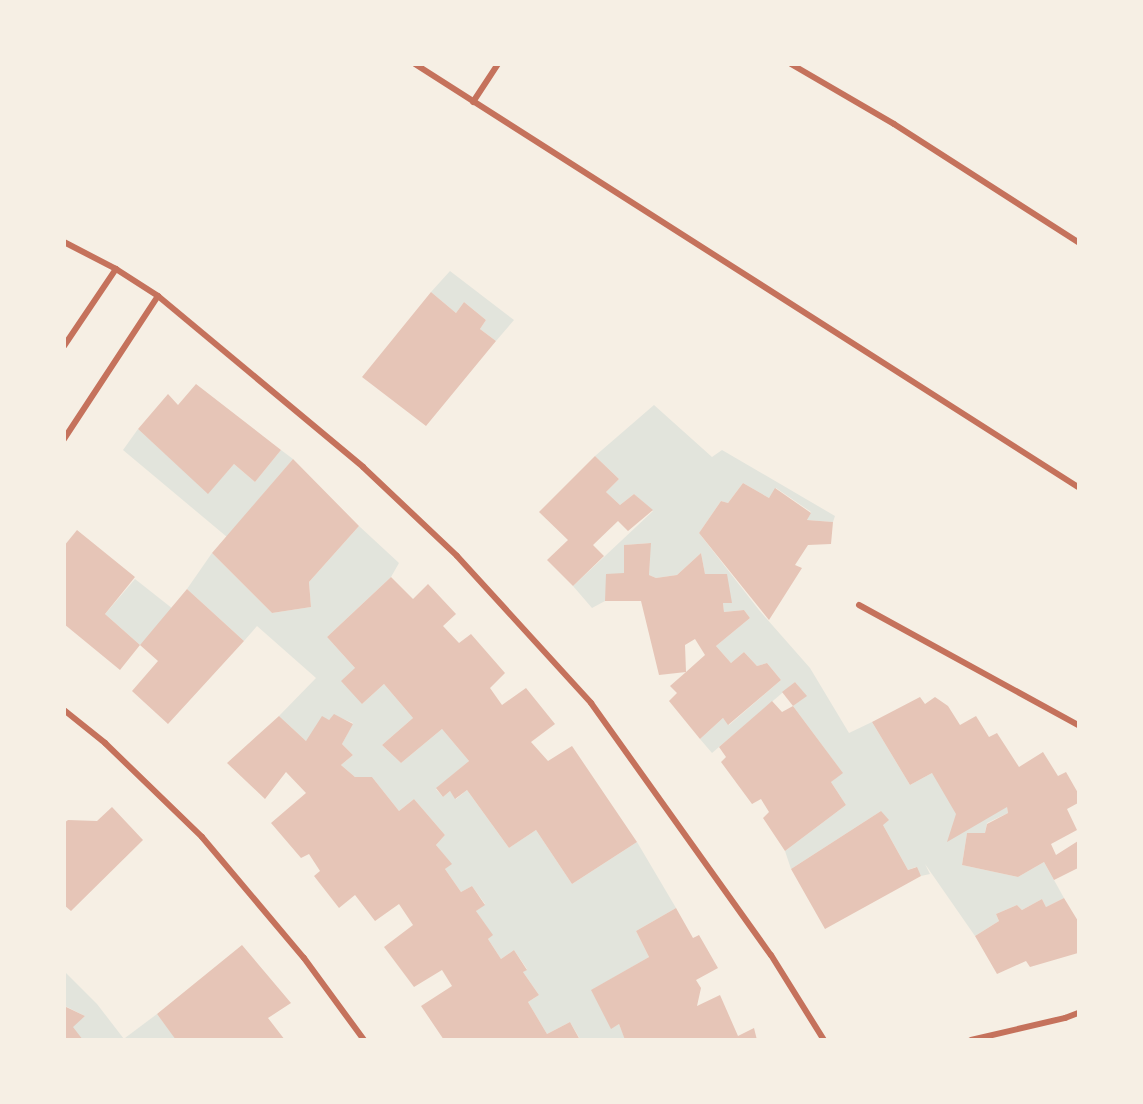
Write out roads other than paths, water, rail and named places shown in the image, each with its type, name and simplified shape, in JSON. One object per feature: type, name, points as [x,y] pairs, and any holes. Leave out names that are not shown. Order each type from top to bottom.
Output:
[{"type":"street","points":[[415,64],[1078,487]]},
{"type":"street","points":[[473,102],[498,64]]},
{"type":"street","points":[[791,64],[894,124],[1078,242]]},
{"type":"street","points":[[64,242],[116,269],[158,296],[363,467],[457,556],[591,703],[771,955],[824,1040]]},
{"type":"street","points":[[64,346],[116,269]]},
{"type":"street","points":[[64,439],[158,296]]},
{"type":"street","points":[[859,605],[1078,725]]},
{"type":"street","points":[[64,710],[105,743],[202,837],[304,958],[364,1040]]},
{"type":"street","points":[[971,1040],[1065,1018],[1078,1012]]}]
